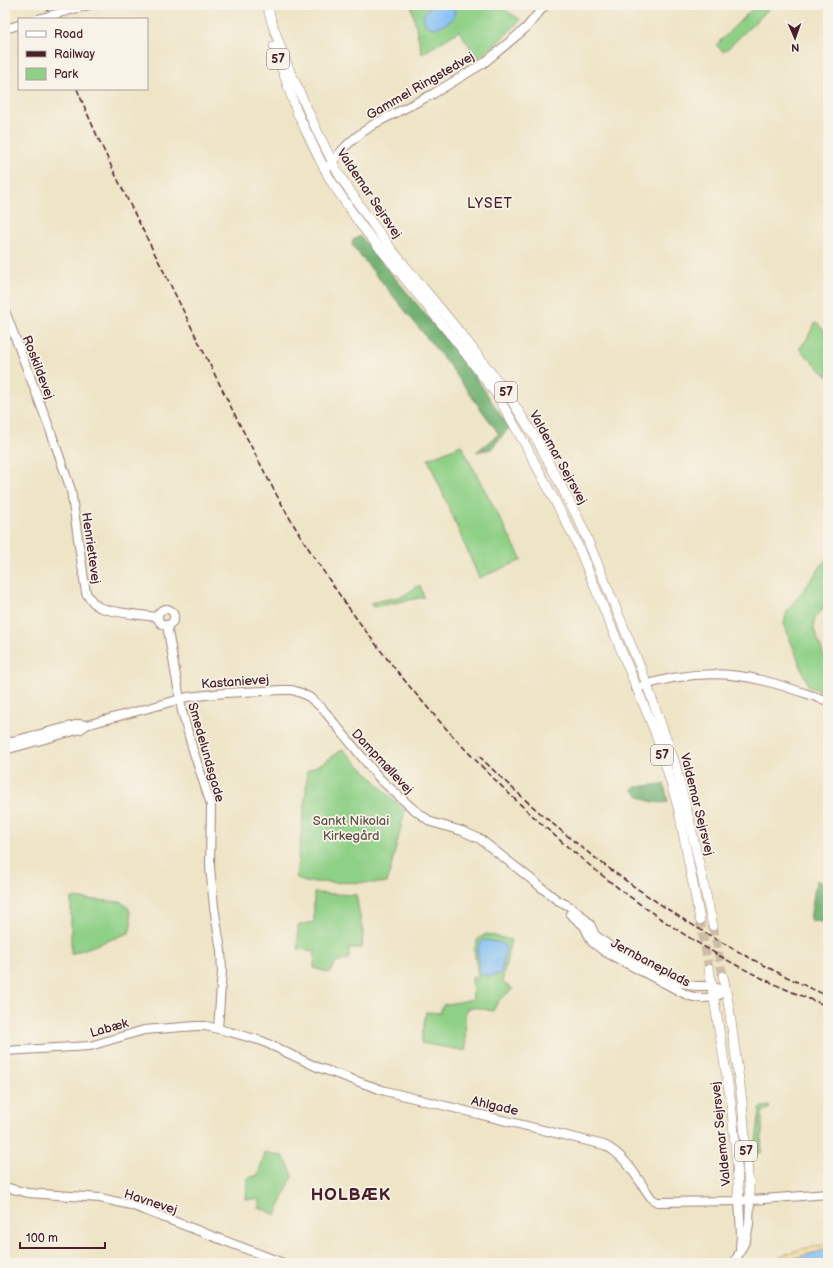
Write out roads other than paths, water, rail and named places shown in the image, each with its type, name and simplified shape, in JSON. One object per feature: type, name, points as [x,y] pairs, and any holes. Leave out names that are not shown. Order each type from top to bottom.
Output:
[{"type":"main road","name":"Valdemar Sejrsvej","points":[[261,5],[297,112],[325,170],[360,224],[460,345],[500,400],[575,539],[655,732],[678,807],[700,920]]},
{"type":"main road","name":"Valdemar Sejrsvej","points":[[267,5],[286,62],[320,139],[338,173],[392,250],[492,373],[508,395],[537,440],[585,534],[647,684],[678,772],[692,828],[713,926]]},
{"type":"main road","name":"Valdemar Sejrsvej","points":[[709,969],[731,1102],[739,1201]]},
{"type":"main road","name":"Valdemar Sejrsvej","points":[[723,976],[742,1101],[750,1200]]},
{"type":"street","points":[[42,18],[89,5]]},
{"type":"street","name":"Gammel Ringstedvej","points":[[325,170],[353,139],[374,124],[433,94],[484,63],[526,28],[545,5]]},
{"type":"street","points":[[5,29],[18,24]]},
{"type":"street","name":"Roskildevej","points":[[5,311],[51,432]]},
{"type":"street","name":"Henriettevej","points":[[51,432],[71,490],[86,593],[92,602],[100,607],[114,611],[158,617]]},
{"type":"street","points":[[166,609],[171,611],[174,616],[173,621],[167,625],[160,622],[158,617],[159,612],[166,609]]},
{"type":"street","name":"Smedelundsgade","points":[[167,625],[180,699],[192,747],[211,805],[210,867],[214,907],[221,951],[222,971],[218,1029]]},
{"type":"street","points":[[636,688],[668,679],[693,676],[737,676],[770,682],[828,701]]},
{"type":"street","name":"Kastanievej","points":[[86,725],[187,697],[225,693],[292,690]]},
{"type":"street","name":"Dampmøllevej","points":[[292,690],[309,697],[317,704],[380,779],[420,815],[431,822],[453,827],[476,837],[526,875]]},
{"type":"street","points":[[5,743],[79,724],[86,725]]},
{"type":"street","points":[[5,750],[81,729],[86,725]]},
{"type":"street","name":"Jernbaneplads","points":[[526,875],[557,900],[569,906],[582,916],[590,924],[595,935],[611,947],[678,982],[695,986],[712,986],[726,992]]},
{"type":"street","name":"Jernbaneplads","points":[[557,900],[561,906],[584,926],[592,942],[605,952],[674,990],[694,997],[714,997],[726,992]]},
{"type":"street","name":"Labæk","points":[[5,1051],[93,1045],[154,1028],[196,1026],[218,1029]]},
{"type":"street","name":"Ahlgade","points":[[218,1029],[262,1041],[317,1067],[385,1091],[604,1145],[614,1150],[622,1157],[652,1199],[657,1202],[739,1201],[828,1194]]},
{"type":"street","name":"Havnevej","points":[[5,1187],[28,1193],[100,1198],[131,1205],[283,1263]]},
{"type":"street","points":[[734,1263],[744,1244],[747,1234],[750,1200]]},
{"type":"street","points":[[739,1201],[741,1234],[739,1253]]},
{"type":"water","points":[[435,5],[442,5],[454,9],[455,12],[453,19],[442,26],[434,28],[426,24],[424,17],[429,8]]},
{"type":"water","points":[[483,940],[502,943],[506,948],[501,973],[491,976],[480,974],[477,951]]},
{"type":"water","points":[[828,1249],[828,1263],[784,1263],[795,1258]]},
{"type":"tunnel","points":[[700,920],[709,969]]},
{"type":"tunnel","points":[[713,926],[723,976]]},
{"type":"railway","points":[[46,5],[50,18]]},
{"type":"railway","points":[[77,90],[127,198],[280,502],[325,573],[356,618],[425,705],[500,785],[540,823],[610,882],[669,924],[730,961],[761,978],[828,1006]]},
{"type":"railway","points":[[479,756],[517,793],[557,828],[642,892],[733,949],[828,996]]},
{"type":"district","name":"LYSET","points":[[490,203]]},
{"type":"district","name":"HOLBÆK","points":[[351,1194]]},
{"type":"park label","name":"Sankt Nikolai Kirkegård","points":[[351,828]]}]
